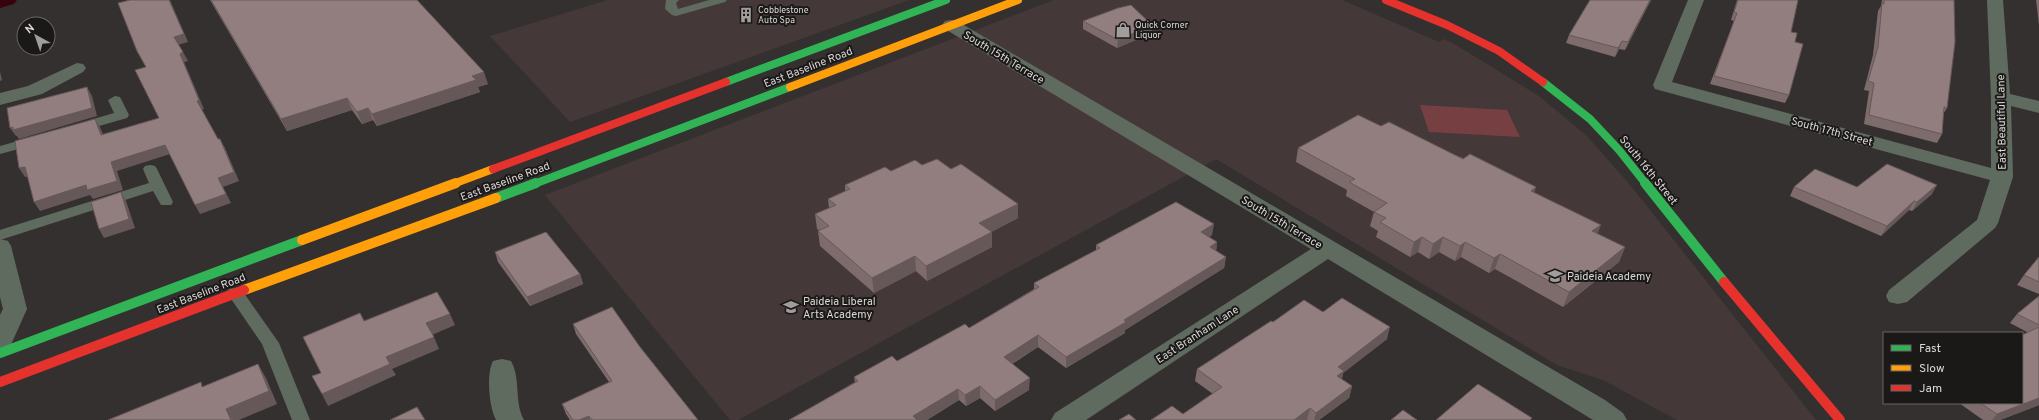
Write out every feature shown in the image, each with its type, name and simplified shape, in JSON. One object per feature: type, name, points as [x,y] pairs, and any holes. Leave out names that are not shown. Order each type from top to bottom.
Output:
[{"type":"main road","name":"East Baseline Road","points":[[0,354],[946,0]]},
{"type":"main road","name":"East Baseline Road","points":[[0,382],[235,293],[523,188],[941,20],[1018,0]]},
{"type":"main road","name":"South 16th Street","points":[[1386,0],[1447,25],[1499,51],[1543,82],[1590,119],[1619,150],[1742,306],[1840,420]]},
{"type":"main road","points":[[922,9],[941,20]]},
{"type":"street","name":"South 17th Street","points":[[1696,0],[1662,85],[2002,177]]},
{"type":"street","name":"East Beautiful Lane","points":[[1898,296],[1987,222],[2002,177],[2001,98],[1994,0]]},
{"type":"street","name":"South 15th Terrace","points":[[941,20],[1588,402],[1613,420]]},
{"type":"street","points":[[0,99],[35,90],[77,68]]},
{"type":"street","points":[[2001,98],[2039,107]]},
{"type":"street","name":"East Branham Lane","points":[[1065,420],[1328,249]]},
{"type":"street","points":[[0,343],[14,312],[2,262]]},
{"type":"street","points":[[502,368],[505,411],[510,420]]},
{"type":"lane","points":[[674,0],[670,2],[671,9],[676,13],[720,0]]},
{"type":"lane","points":[[68,131],[122,115],[115,100]]},
{"type":"lane","points":[[0,150],[46,137]]},
{"type":"lane","points":[[150,169],[166,202]]},
{"type":"lane","points":[[0,235],[157,185]]},
{"type":"lane","points":[[235,293],[270,343],[301,420]]},
{"type":"shaded area","points":[[608,0],[909,0],[570,122],[490,36]]},
{"type":"shaded area","points":[[1054,0],[1342,0],[1439,42],[1444,39],[1456,45],[1539,96],[1587,136],[1631,186],[1816,420],[1677,420],[1603,380],[1557,365],[1216,159],[738,420],[730,420],[545,195]]},
{"type":"shaded area","points":[[1420,105],[1507,110],[1520,137],[1429,132]]},
{"type":"building","points":[[130,0],[169,0],[184,34],[174,37],[183,52],[180,54],[199,100],[197,101],[218,139],[220,139],[234,172],[218,178],[226,194],[195,205],[165,145],[111,162],[117,181],[87,190],[86,185],[34,202],[25,167],[19,168],[15,141],[95,119],[101,135],[159,118],[135,70],[146,67],[137,51],[118,3]]},
{"type":"building","points":[[211,0],[417,0],[484,72],[472,76],[476,80],[372,114],[368,108],[357,112],[347,98],[281,119]]},
{"type":"building","points":[[1590,0],[1650,0],[1628,42],[1622,41],[1618,48],[1569,35]]},
{"type":"building","points":[[1738,0],[1798,0],[1791,32],[1797,33],[1795,42],[1803,44],[1789,95],[1714,76],[1737,13],[1734,12]]},
{"type":"building","points":[[1884,0],[1954,0],[1955,42],[1947,108],[1944,107],[1942,134],[1869,115],[1874,83],[1868,81],[1878,47],[1882,3],[1884,4]]},
{"type":"building","points":[[1131,5],[1152,25],[1118,40],[1083,21],[1118,8]]},
{"type":"building","points":[[87,87],[92,108],[13,130],[13,127],[10,128],[7,108]]},
{"type":"building","points":[[1358,115],[1381,126],[1389,122],[1463,159],[1470,154],[1536,187],[1531,191],[1601,225],[1592,231],[1625,247],[1569,292],[1500,254],[1494,258],[1465,242],[1460,246],[1443,237],[1433,244],[1422,237],[1414,242],[1380,222],[1386,218],[1374,212],[1387,203],[1349,182],[1355,179],[1298,148]]},
{"type":"building","points":[[937,159],[951,169],[961,164],[1018,204],[979,223],[992,232],[926,266],[915,256],[872,278],[818,231],[829,226],[815,214],[836,205],[828,199],[850,189],[845,185],[885,167],[891,171],[915,160],[922,165]]},
{"type":"building","points":[[1887,164],[1937,185],[1917,202],[1914,201],[1887,226],[1794,187],[1815,169],[1857,187]]},
{"type":"building","points":[[121,192],[129,219],[99,229],[91,202]]},
{"type":"building","points":[[1176,202],[1214,224],[1201,232],[1217,242],[1210,247],[1226,257],[1124,320],[1126,322],[1066,357],[1038,335],[1004,357],[1030,378],[995,400],[980,386],[965,395],[958,389],[913,416],[917,420],[789,420],[858,381],[854,377],[892,356],[897,361],[965,324],[969,328],[1039,287],[1034,283],[1100,248],[1096,245]]},
{"type":"building","points":[[546,232],[580,274],[527,297],[495,252]]},
{"type":"building","points":[[2039,257],[2039,282],[2024,275]]},
{"type":"building","points":[[437,292],[450,314],[426,323],[434,337],[386,357],[390,364],[322,394],[312,376],[321,373],[303,337],[360,313],[364,321]]},
{"type":"building","points":[[2039,296],[2039,325],[2017,314]]},
{"type":"building","points":[[1342,298],[1390,327],[1338,367],[1344,371],[1337,376],[1352,386],[1316,413],[1310,408],[1294,420],[1151,420],[1172,406],[1183,414],[1222,387],[1197,369],[1271,321],[1273,322],[1304,300],[1323,312]]},
{"type":"building","points":[[612,307],[640,347],[698,420],[592,420],[589,416],[579,420],[573,420],[562,404],[612,381],[573,324]]},
{"type":"building","points":[[2039,327],[2039,398],[1997,414],[1982,404],[2023,404],[2023,335]]},
{"type":"building","points":[[258,364],[269,391],[226,409],[231,420],[108,420],[201,382],[202,387]]},
{"type":"building","points":[[1478,384],[1532,418],[1530,420],[1436,420]]},
{"type":"building","points":[[417,407],[425,420],[390,420]]},
{"type":"building","points":[[1403,410],[1417,420],[1391,420]]},
{"type":"building","points":[[1129,414],[1136,420],[1119,420]]},
{"type":"waterway","points":[[0,2],[7,0]]},
{"type":"traffic: fast","points":[[726,82],[946,0]]},
{"type":"traffic: fast","points":[[1543,82],[1590,119],[1619,150],[1724,282]]},
{"type":"traffic: fast","points":[[496,198],[790,87]]},
{"type":"traffic: fast","points":[[0,353],[302,240]]},
{"type":"traffic: slow","points":[[790,87],[1018,0]]},
{"type":"traffic: slow","points":[[302,240],[493,169]]},
{"type":"traffic: slow","points":[[244,290],[496,198]]},
{"type":"traffic: jam","points":[[1386,0],[1447,25],[1499,51],[1543,82]]},
{"type":"traffic: jam","points":[[493,169],[726,82]]},
{"type":"traffic: jam","points":[[1724,282],[1840,420]]},
{"type":"traffic: jam","points":[[0,382],[244,290]]},
{"type":"place","name":"Cobblestone Auto Spa","points":[[746,15]]},
{"type":"place","name":"Quick Corner Liquor","points":[[1123,30]]},
{"type":"place","name":"Paideia Academy","points":[[1555,276]]},
{"type":"place","name":"Paideia Liberal Arts Academy","points":[[791,307]]}]
